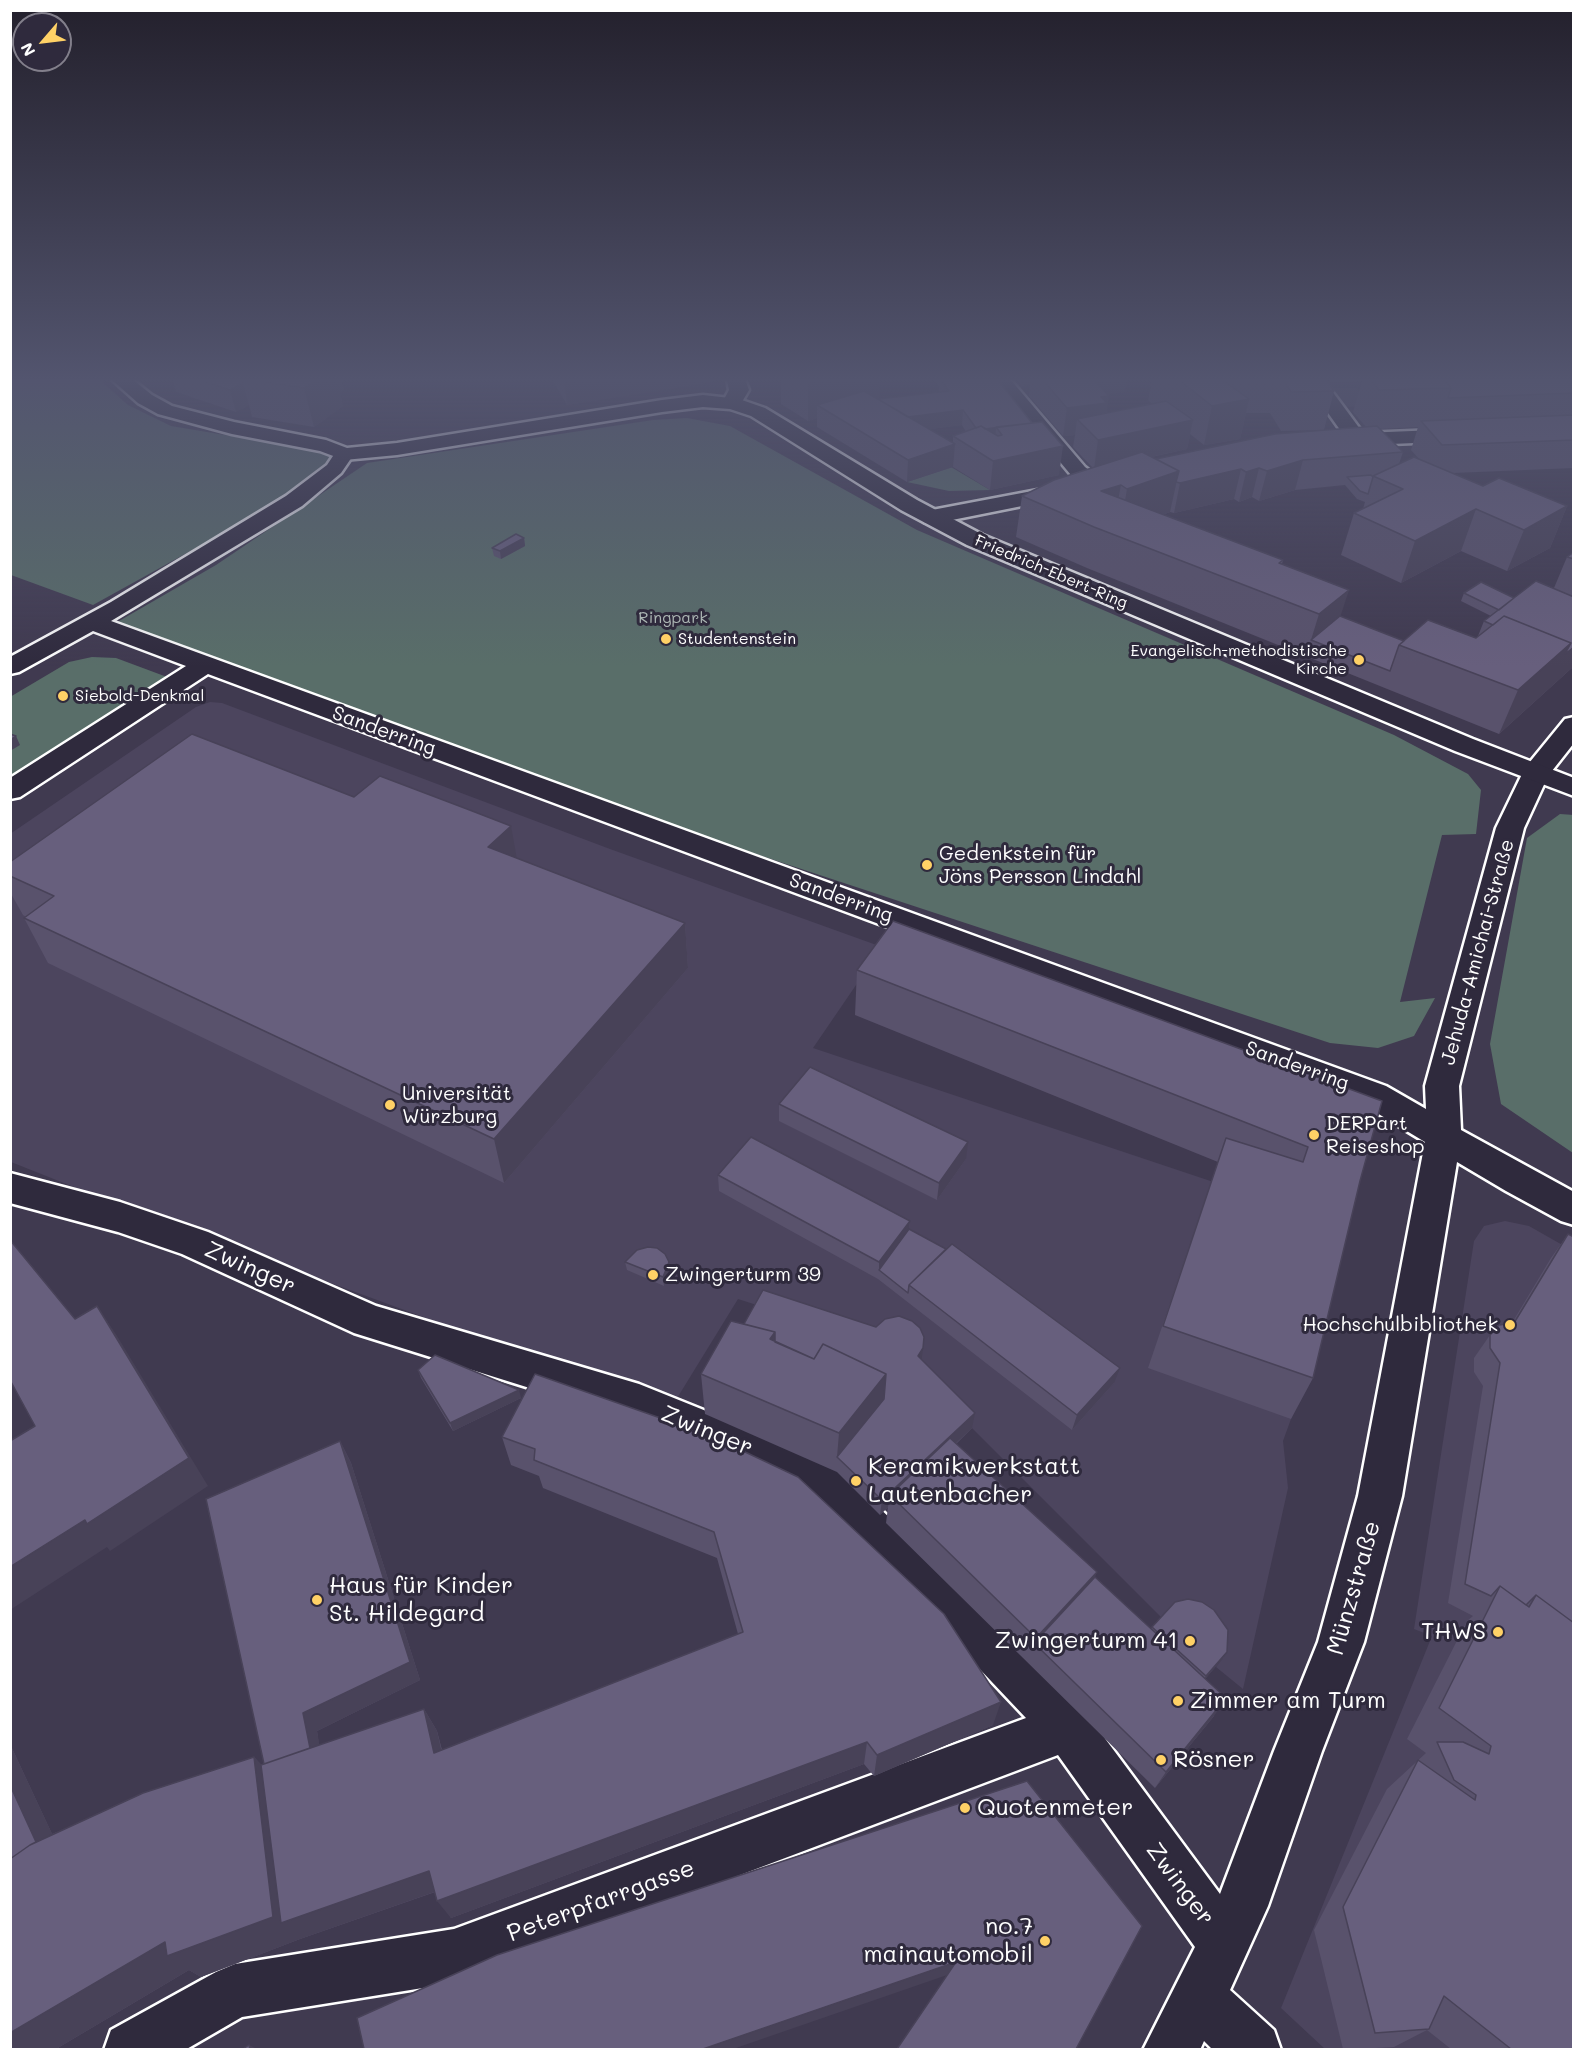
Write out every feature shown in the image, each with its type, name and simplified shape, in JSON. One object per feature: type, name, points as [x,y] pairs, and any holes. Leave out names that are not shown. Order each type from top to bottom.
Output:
[{"type":"street","points":[[10,667],[91,622],[294,501],[326,475]]},
{"type":"street","name":"Friedrich-Ebert-Ring","points":[[862,475],[932,518],[975,540],[1535,774],[1574,788]]},
{"type":"street","points":[[1084,475],[1096,484]]},
{"type":"street","points":[[932,518],[1117,480]]},
{"type":"street","name":"Sanderring","points":[[91,622],[1364,1090],[1444,1134],[1519,1181],[1574,1210]]},
{"type":"street","points":[[10,791],[204,664]]},
{"type":"street","name":"Jehuda-Amichai-Straße","points":[[1444,1134],[1442,1086],[1510,828],[1535,774],[1574,725]]},
{"type":"street","name":"Münzstraße","points":[[1170,2049],[1198,1998],[1242,1906],[1298,1751],[1341,1642],[1380,1496],[1444,1134]]},
{"type":"street","name":"Zwinger","points":[[10,1188],[120,1217],[195,1243],[368,1321],[584,1389],[639,1403],[813,1474],[956,1611],[1067,1727],[1224,1943]]},
{"type":"street","name":"Peterpfarrgasse","points":[[131,2049],[235,1991],[454,1956],[1067,1727]]},
{"type":"street","points":[[1198,1998],[1254,2049]]},
{"type":"shaded area","name":"Universität Würzburg","points":[[210,702],[222,703],[610,849],[882,947],[813,1048],[1339,1224],[1291,1419],[1283,1441],[1288,1488],[1243,1689],[1216,1667],[1223,1658],[1162,1618],[916,1372],[763,1307],[738,1299],[671,1408],[282,1265],[232,1242],[206,1233],[187,1232],[11,1162],[10,834],[196,707]]},
{"type":"shaded area","name":"THWS","points":[[1505,1221],[1529,1226],[1573,1251],[1573,2049],[1325,2049],[1281,2008],[1432,1636],[1414,1629],[1474,1241],[1484,1226]]},
{"type":"green space","points":[[10,475],[327,475],[93,605],[11,575]]},
{"type":"green space","name":"Ringpark","points":[[349,475],[818,475],[917,530],[1394,735],[1468,774],[1481,790],[1476,834],[1442,835],[1400,1002],[1435,998],[1414,1036],[1378,1048],[1330,1043],[689,832],[100,632],[216,565]]},
{"type":"green space","points":[[927,475],[965,475],[990,490],[949,491],[907,482]]},
{"type":"green space","points":[[92,657],[116,658],[167,677],[11,780],[10,697],[69,662]]},
{"type":"green space","points":[[1560,814],[1574,815],[1573,1153],[1501,1104],[1490,1044],[1527,838]]},
{"type":"building","points":[[1069,475],[1167,475],[1127,489],[1121,485],[1101,491],[1283,560],[1279,563],[1349,590],[1319,614],[1094,527],[1022,496]]},
{"type":"building","points":[[1178,475],[1214,475],[1180,483],[1176,482]]},
{"type":"building","points":[[1371,475],[1373,477],[1368,494],[1360,491],[1347,477]]},
{"type":"building","points":[[1457,475],[1483,486],[1499,478],[1567,506],[1524,530],[1476,509],[1415,541],[1354,513],[1403,489],[1373,476]]},
{"type":"building","points":[[516,534],[524,538],[500,551],[492,548]]},
{"type":"building","points":[[1574,552],[1574,559],[1567,557]]},
{"type":"building","points":[[1536,581],[1574,597],[1574,647],[1565,654],[1571,643],[1504,616],[1493,625],[1484,621]]},
{"type":"building","points":[[1481,582],[1514,598],[1499,610],[1464,593]]},
{"type":"building","points":[[1340,616],[1404,641],[1399,645],[1390,671],[1311,640]]},
{"type":"building","points":[[1504,616],[1571,643],[1518,690],[1399,645],[1428,620],[1476,638]]},
{"type":"building","points":[[192,734],[354,797],[380,776],[467,809],[511,826],[488,847],[685,923],[494,1139],[24,918],[54,896],[10,876],[10,862]]},
{"type":"building","points":[[893,921],[1382,1101],[1360,1181],[1313,1378],[1163,1326],[1226,1138],[1303,1162],[1308,1147],[857,970]]},
{"type":"building","points":[[810,1067],[968,1142],[939,1183],[779,1104]]},
{"type":"building","points":[[751,1137],[910,1221],[879,1262],[718,1175]]},
{"type":"building","points":[[909,1229],[946,1249],[909,1285],[908,1293],[879,1270]]},
{"type":"building","points":[[1568,1234],[1574,1237],[1574,1623],[1536,1595],[1526,1605],[1500,1586],[1491,1596],[1465,1584],[1500,1363],[1490,1348],[1490,1335],[1499,1325],[1514,1323]]},
{"type":"building","points":[[10,1240],[75,1319],[97,1306],[189,1458],[87,1524],[85,1520],[10,1567],[10,1441],[35,1426],[10,1380]]},
{"type":"building","points":[[952,1244],[1120,1368],[1077,1415],[909,1285]]},
{"type":"building","points":[[648,1247],[657,1248],[665,1254],[669,1262],[663,1277],[625,1262],[637,1250]]},
{"type":"building","points":[[763,1290],[876,1327],[885,1319],[899,1316],[912,1321],[920,1328],[924,1337],[923,1348],[918,1356],[975,1413],[882,1500],[837,1457],[884,1399],[886,1374],[823,1344],[814,1359],[775,1342],[775,1332],[744,1324]]},
{"type":"building","points":[[731,1321],[775,1332],[770,1339],[814,1359],[823,1344],[886,1374],[839,1433],[701,1374]]},
{"type":"building","points":[[435,1355],[519,1390],[450,1423],[418,1370]]},
{"type":"building","points":[[535,1374],[686,1427],[686,1424],[798,1477],[944,1614],[1001,1702],[877,1755],[867,1742],[437,1901],[429,1871],[281,1923],[261,1765],[424,1709],[434,1753],[743,1632],[714,1532],[534,1460],[535,1449],[502,1437]]},
{"type":"building","points":[[950,1438],[1097,1572],[1036,1638],[890,1495]]},
{"type":"building","name":"Haus für Kinder St. Hildegard","points":[[340,1441],[410,1662],[303,1713],[310,1748],[264,1764],[206,1499]]},
{"type":"building","points":[[1095,1577],[1226,1698],[1166,1772],[1034,1643]]},
{"type":"building","name":"THWS","points":[[1500,1586],[1529,1607],[1536,1595],[1574,1623],[1574,2049],[1511,2049],[1444,1996],[1429,2029],[1375,2033],[1343,1907],[1418,1760],[1475,1800],[1476,1795],[1454,1780],[1437,1742],[1463,1742],[1489,1754],[1491,1746],[1439,1708]]},
{"type":"building","name":"Zwingerturm 41","points":[[1188,1599],[1202,1602],[1214,1610],[1228,1630],[1227,1652],[1206,1676],[1152,1627],[1175,1602]]},
{"type":"building","points":[[254,1757],[273,1917],[167,1956],[165,1942],[10,2033],[10,1859],[30,1845],[143,1793]]},
{"type":"building","points":[[1027,1781],[1142,1926],[1076,2049],[897,2049],[956,1962],[703,2049],[364,2049],[357,2018],[497,1955]]},
{"type":"building","points":[[10,1785],[36,1842],[10,1859]]},
{"type":"place","name":"Studentenstein","points":[[666,639]]},
{"type":"place","name":"Evangelisch-methodistische Kirche","points":[[1359,660]]},
{"type":"place","name":"Siebold-Denkmal","points":[[63,696]]},
{"type":"place","name":"Gedenkstein für Jöns Persson Lindahl","points":[[927,865]]},
{"type":"place","name":"Universität Würzburg","points":[[390,1105]]},
{"type":"place","name":"DERPart Reiseshop","points":[[1314,1135]]},
{"type":"place","name":"Zwingerturm 39","points":[[653,1275]]},
{"type":"place","name":"Hochschulbibliothek","points":[[1510,1325]]},
{"type":"place","name":"Keramikwerkstatt Lautenbacher","points":[[856,1481]]},
{"type":"place","name":"Haus für Kinder St. Hildegard","points":[[317,1600]]},
{"type":"place","name":"THWS","points":[[1498,1632]]},
{"type":"place","name":"Zwingerturm 41","points":[[1190,1641]]},
{"type":"place","name":"Zimmer am Turm","points":[[1178,1701]]},
{"type":"place","name":"Rösner","points":[[1161,1760]]},
{"type":"place","name":"Quotenmeter","points":[[965,1808]]},
{"type":"place","name":"no.7 mainautomobil","points":[[1045,1941]]}]
